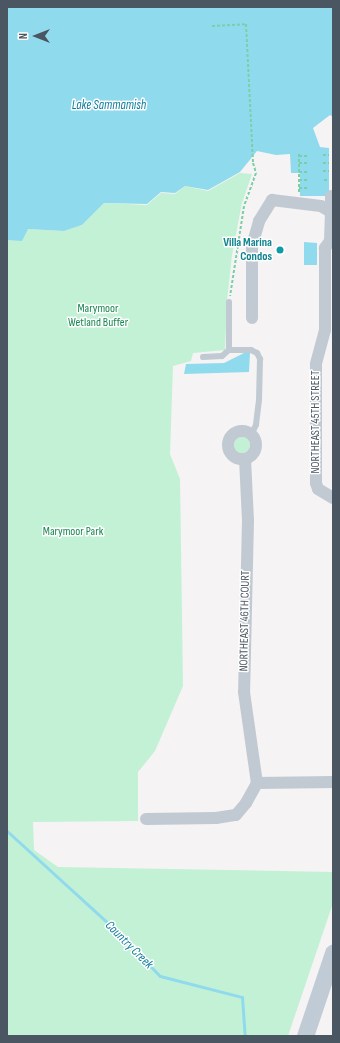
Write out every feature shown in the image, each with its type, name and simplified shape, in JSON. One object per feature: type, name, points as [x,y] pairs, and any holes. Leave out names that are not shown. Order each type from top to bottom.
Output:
[{"type":"main road","points":[[305,1036],[333,953]]},
{"type":"street","name":"NORTHEAST 45TH STREET","points":[[331,196],[332,242],[325,248],[329,330],[316,364],[316,483],[318,490],[333,498]]},
{"type":"street","points":[[252,318],[252,246],[259,220],[272,200],[321,206],[331,212]]},
{"type":"street","points":[[238,431],[252,433],[256,441],[256,451],[244,459],[232,454],[228,441],[238,431]]},
{"type":"street","name":"NORTHEAST 46TH COURT","points":[[244,459],[248,520],[244,692],[257,783]]},
{"type":"street","points":[[146,819],[216,818],[236,815],[246,803],[257,783],[333,782]]},
{"type":"lane","points":[[229,302],[229,350]]},
{"type":"lane","points":[[202,356],[222,356],[229,350],[251,350],[257,353],[260,359],[259,400],[256,425],[252,433]]},
{"type":"path","points":[[212,26],[246,24],[253,163],[256,173],[244,206],[229,302]]},
{"type":"path","points":[[299,197],[299,155],[307,156]]},
{"type":"path","points":[[324,155],[329,155]]},
{"type":"path","points":[[299,164],[307,163]]},
{"type":"path","points":[[324,163],[329,163]]},
{"type":"path","points":[[324,171],[329,171]]},
{"type":"path","points":[[299,172],[307,172]]},
{"type":"path","points":[[299,180],[307,180]]},
{"type":"path","points":[[324,180],[329,180]]},
{"type":"path","points":[[299,188],[307,188]]},
{"type":"green space","name":"Marymoor Wetland Buffer","points":[[240,173],[252,174],[242,203],[232,255],[227,301],[225,350],[193,353],[191,361],[173,366],[170,454],[180,479],[183,686],[155,751],[138,772],[138,821],[33,822],[34,850],[58,867],[333,872],[333,903],[288,1036],[7,1036],[8,240],[28,229],[64,231],[82,225],[104,203],[147,205],[161,193],[175,194],[185,186],[208,191]]},
{"type":"green space","points":[[242,437],[248,439],[250,445],[248,451],[242,453],[236,451],[234,445],[236,439]]},
{"type":"water","name":"Lake Sammamish","points":[[7,7],[333,7],[333,196],[300,196],[300,173],[291,173],[290,154],[276,155],[257,151],[240,172],[208,190],[185,186],[175,193],[161,192],[147,204],[104,203],[82,225],[64,231],[28,229],[22,241],[8,240],[7,244]]},
{"type":"water","points":[[304,242],[317,243],[317,265],[304,265]]},
{"type":"water","points":[[244,353],[250,353],[249,372],[184,374],[186,364],[224,363]]},
{"type":"pier","points":[[330,115],[333,117],[333,196],[329,196],[329,148],[320,147],[313,128]]},
{"type":"waterway","name":"Country Creek","points":[[7,831],[110,925],[160,976],[242,997],[245,1036]]},
{"type":"place","name":"Villa Marina Condos","points":[[280,250]]},
{"type":"park label","name":"Marymoor Park","points":[[73,532]]}]
